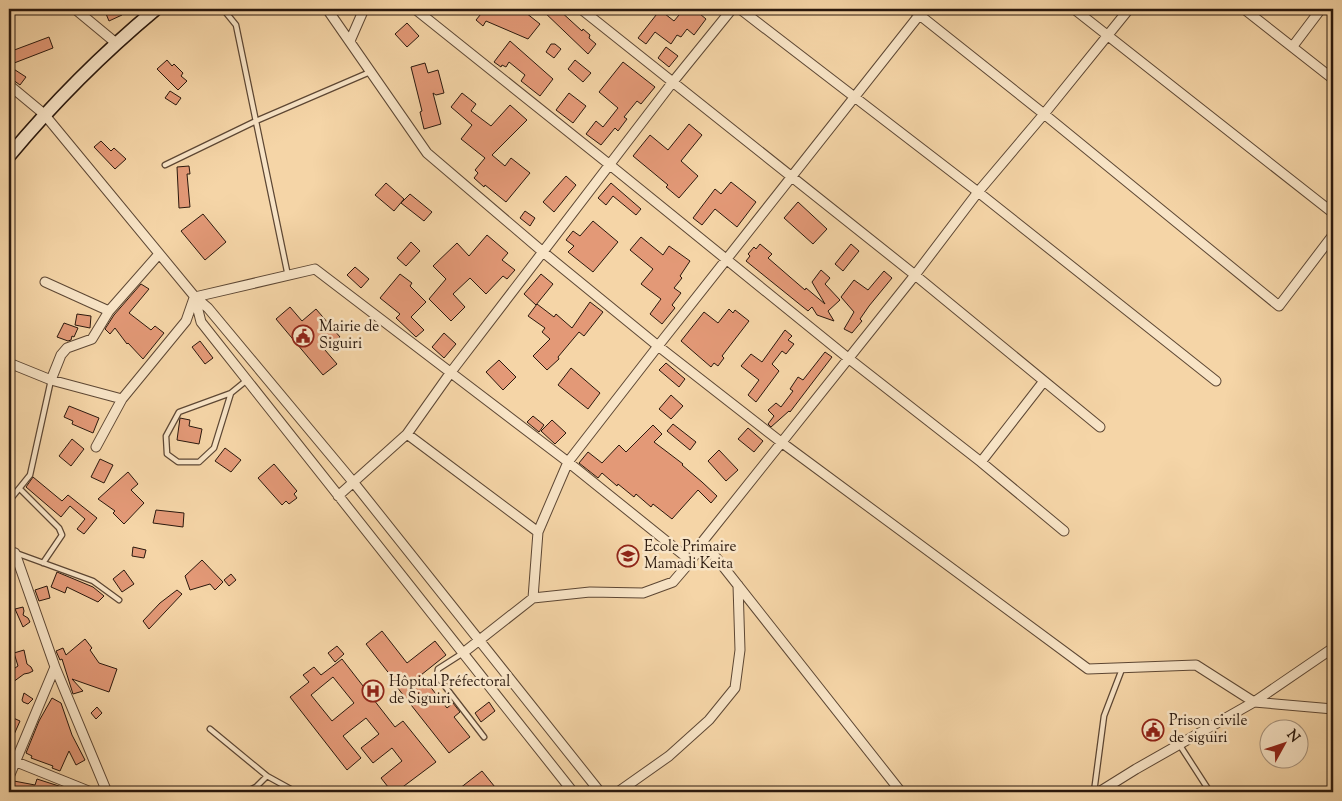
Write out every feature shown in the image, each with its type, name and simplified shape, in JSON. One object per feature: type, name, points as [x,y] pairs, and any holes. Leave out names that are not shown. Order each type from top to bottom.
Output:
[{"type":"street","points":[[75,9],[116,43]]},
{"type":"street","points":[[9,156],[44,114],[116,43],[156,9]]},
{"type":"street","points":[[327,9],[427,154],[658,346],[782,442],[1088,669],[1196,665],[1254,702],[1333,709]]},
{"type":"street","points":[[350,41],[364,9]]},
{"type":"street","points":[[415,9],[728,259],[848,358],[981,462],[1064,531]]},
{"type":"street","points":[[580,9],[915,275],[1100,428]]},
{"type":"street","points":[[338,496],[406,434],[672,83],[732,9]]},
{"type":"street","points":[[740,9],[978,192],[1216,380]]},
{"type":"street","points":[[912,9],[922,12],[1279,306],[1333,235]]},
{"type":"street","points":[[1074,9],[1333,213]]},
{"type":"street","points":[[463,653],[533,598],[590,592],[643,592],[672,582],[691,561],[703,541],[915,275],[978,192],[1129,9]]},
{"type":"street","points":[[1244,9],[1333,79]]},
{"type":"street","points":[[1293,46],[1321,9]]},
{"type":"street","points":[[533,598],[538,532],[568,462],[922,12]]},
{"type":"street","points":[[9,85],[44,114],[194,297],[208,308],[354,482],[600,792]]},
{"type":"street","points":[[51,380],[61,355],[68,348],[92,339],[109,312],[159,254]]},
{"type":"street","points":[[194,297],[315,269],[568,462],[691,561]]},
{"type":"street","points":[[45,282],[109,312]]},
{"type":"street","points":[[194,297],[201,322],[573,792]]},
{"type":"street","points":[[96,447],[122,399],[186,321],[194,297]]},
{"type":"street","points":[[9,363],[51,380],[122,399]]},
{"type":"street","points":[[981,462],[1044,381]]},
{"type":"street","points":[[406,434],[538,532]]},
{"type":"street","points":[[703,541],[901,792]]},
{"type":"street","points":[[12,552],[55,667],[107,792]]},
{"type":"street","points":[[618,792],[669,756],[709,720],[735,688],[740,650],[738,585]]},
{"type":"street","points":[[1099,792],[1136,768],[1254,702],[1333,648]]},
{"type":"street","points":[[9,777],[12,761],[55,667]]},
{"type":"street","points":[[12,761],[91,792]]},
{"type":"lane","points":[[223,9],[236,25],[288,276]]},
{"type":"lane","points":[[165,165],[256,121],[370,72]]},
{"type":"lane","points":[[9,501],[30,475],[51,380]]},
{"type":"lane","points":[[231,393],[214,448],[198,462],[178,462],[167,454],[166,436],[179,412],[231,393],[247,380]]},
{"type":"lane","points":[[20,489],[59,528],[62,535],[43,563]]},
{"type":"lane","points":[[12,552],[93,581],[119,600]]},
{"type":"lane","points":[[463,653],[438,670],[437,676],[484,737]]},
{"type":"lane","points":[[1094,792],[1104,716],[1122,667]]},
{"type":"lane","points":[[210,729],[267,776],[296,792]]},
{"type":"lane","points":[[1179,744],[1210,792]]},
{"type":"lane","points":[[246,792],[256,787],[267,776]]},
{"type":"building","points":[[104,9],[119,9],[122,15],[109,21]]},
{"type":"building","points":[[485,9],[521,9],[540,24],[528,39],[486,21],[483,26],[476,20]]},
{"type":"building","points":[[541,9],[558,9],[582,31],[583,29],[590,35],[589,38],[596,44],[588,54]]},
{"type":"building","points":[[684,9],[694,9],[706,19],[694,35],[687,29],[681,37],[677,35],[671,44],[655,32],[646,44],[638,38],[660,10],[674,21]]},
{"type":"building","points":[[407,23],[419,36],[407,47],[395,34]]},
{"type":"building","points":[[49,37],[53,48],[9,65],[9,52]]},
{"type":"building","points":[[510,41],[553,79],[540,96],[521,81],[525,75],[509,62],[506,67],[502,65],[501,67],[494,62]]},
{"type":"building","points":[[551,44],[555,44],[561,49],[554,58],[546,52]]},
{"type":"building","points":[[666,47],[678,56],[669,67],[658,58]]},
{"type":"building","points":[[167,60],[172,66],[174,64],[183,73],[181,76],[187,81],[178,90],[157,69]]},
{"type":"building","points":[[575,60],[591,73],[583,82],[568,69]]},
{"type":"building","points":[[623,62],[655,87],[641,104],[637,101],[624,117],[627,119],[618,131],[615,128],[601,145],[586,134],[596,121],[603,127],[618,108],[599,92]]},
{"type":"building","points":[[425,63],[428,73],[438,70],[444,93],[436,95],[433,93],[441,124],[424,129],[420,112],[422,111],[411,67]]},
{"type":"building","points":[[9,66],[26,77],[20,85],[9,77]]},
{"type":"building","points":[[170,91],[181,98],[176,105],[165,98]]},
{"type":"building","points":[[462,93],[476,104],[471,111],[491,126],[510,105],[527,120],[492,155],[505,166],[511,158],[530,173],[506,202],[474,178],[478,173],[475,170],[485,158],[461,139],[472,125],[451,107]]},
{"type":"building","points":[[569,93],[586,106],[573,123],[556,110]]},
{"type":"building","points":[[689,124],[702,135],[681,161],[698,176],[679,198],[666,187],[668,185],[633,156],[650,135],[668,150]]},
{"type":"building","points":[[101,141],[111,151],[114,148],[126,159],[115,169],[94,147]]},
{"type":"building","points":[[189,166],[190,174],[187,174],[190,207],[179,208],[177,167]]},
{"type":"building","points":[[566,176],[576,185],[554,212],[543,202]]},
{"type":"building","points":[[731,182],[756,202],[737,227],[715,209],[702,225],[693,218],[715,189],[721,194]]},
{"type":"building","points":[[386,183],[404,199],[394,211],[375,195]]},
{"type":"building","points":[[611,183],[641,209],[636,215],[613,196],[606,205],[598,198]]},
{"type":"building","points":[[410,194],[432,212],[424,221],[401,203]]},
{"type":"building","points":[[798,202],[827,229],[813,244],[784,218]]},
{"type":"building","points":[[525,211],[535,218],[530,226],[520,218]]},
{"type":"building","points":[[203,214],[226,242],[205,260],[181,231]]},
{"type":"building","points":[[593,221],[618,242],[593,272],[568,252],[574,246],[566,240],[573,231],[580,236]]},
{"type":"building","points":[[487,235],[508,253],[502,260],[515,270],[507,279],[503,276],[486,294],[470,278],[453,294],[465,307],[451,321],[429,299],[446,279],[433,266],[457,243],[469,256]]},
{"type":"building","points":[[641,237],[663,255],[669,246],[690,261],[680,276],[682,278],[674,288],[681,293],[672,305],[675,308],[662,324],[650,314],[661,299],[641,284],[653,269],[630,250]]},
{"type":"building","points":[[411,242],[420,251],[406,266],[397,258]]},
{"type":"building","points":[[760,244],[772,254],[768,258],[805,290],[806,288],[825,304],[812,282],[821,270],[830,278],[825,284],[840,300],[828,311],[834,321],[817,315],[812,307],[808,311],[746,261],[750,256],[748,254],[754,247],[756,249]]},
{"type":"building","points":[[851,244],[859,251],[843,271],[835,264]]},
{"type":"building","points":[[355,267],[369,279],[361,288],[347,275]]},
{"type":"building","points":[[884,271],[892,278],[869,306],[860,319],[862,321],[852,333],[844,329],[854,312],[841,297],[854,280],[868,290]]},
{"type":"building","points":[[400,274],[412,283],[410,286],[426,302],[411,317],[424,330],[416,337],[396,318],[400,314],[380,298]]},
{"type":"building","points":[[541,274],[553,284],[536,305],[524,294]]},
{"type":"building","points":[[141,284],[149,289],[129,313],[151,330],[155,326],[164,333],[143,359],[127,344],[115,328],[110,334],[105,329],[114,315]]},
{"type":"building","points":[[590,302],[603,312],[584,336],[579,332],[558,357],[559,359],[547,370],[533,356],[550,339],[542,332],[545,328],[528,316],[537,304],[554,317],[556,314],[572,328]]},
{"type":"building","points":[[290,307],[302,321],[316,309],[340,337],[325,350],[337,364],[323,375],[276,319]]},
{"type":"building","points":[[729,309],[733,313],[735,310],[749,321],[722,356],[724,358],[718,366],[714,363],[711,367],[681,341],[704,312],[718,323]]},
{"type":"building","points":[[77,314],[91,316],[90,328],[75,325]]},
{"type":"building","points":[[64,323],[78,328],[74,337],[72,336],[71,340],[68,341],[57,337]]},
{"type":"building","points":[[785,330],[792,336],[788,340],[794,344],[786,354],[782,351],[772,364],[779,371],[756,402],[748,395],[759,380],[741,366],[751,354],[762,362]]},
{"type":"building","points":[[444,333],[456,344],[444,358],[432,347]]},
{"type":"building","points":[[200,341],[213,358],[205,364],[192,347]]},
{"type":"building","points":[[825,352],[832,357],[790,412],[771,427],[768,424],[774,416],[768,410],[776,403],[781,407],[793,391],[790,389],[798,377],[803,380]]},
{"type":"building","points":[[499,360],[516,377],[503,390],[486,372]]},
{"type":"building","points":[[666,363],[685,379],[679,387],[659,370]]},
{"type":"building","points":[[571,368],[600,393],[588,409],[558,385]]},
{"type":"building","points":[[671,395],[683,406],[671,419],[659,409]]},
{"type":"building","points":[[69,406],[99,418],[93,433],[72,424],[73,421],[64,417]]},
{"type":"building","points":[[533,416],[544,425],[539,432],[527,422]]},
{"type":"building","points":[[180,418],[190,420],[189,426],[202,429],[199,444],[177,440]]},
{"type":"building","points":[[552,420],[566,433],[555,444],[541,431]]},
{"type":"building","points":[[673,424],[696,442],[690,450],[667,431]]},
{"type":"building","points":[[653,425],[662,434],[654,442],[683,464],[717,496],[711,503],[698,490],[672,519],[653,504],[651,507],[636,494],[634,497],[618,484],[617,486],[602,473],[598,478],[579,463],[588,452],[602,463],[619,445],[626,452]]},
{"type":"building","points":[[748,428],[763,441],[754,452],[738,439]]},
{"type":"building","points":[[72,439],[84,449],[71,466],[59,456]]},
{"type":"building","points":[[225,448],[241,460],[231,472],[215,461]]},
{"type":"building","points":[[719,450],[738,470],[726,481],[708,461]]},
{"type":"building","points":[[100,459],[113,465],[104,483],[91,477]]},
{"type":"building","points":[[274,464],[297,491],[294,494],[297,498],[289,504],[286,501],[282,505],[258,478]]},
{"type":"building","points":[[128,472],[138,484],[131,490],[144,503],[124,524],[113,513],[115,511],[98,499]]},
{"type":"building","points":[[33,477],[62,501],[68,495],[97,518],[84,534],[77,529],[85,519],[70,506],[61,517],[26,487]]},
{"type":"building","points":[[156,510],[184,513],[183,527],[153,523]]},
{"type":"building","points":[[133,547],[146,550],[144,558],[132,556]]},
{"type":"building","points":[[202,560],[223,582],[215,590],[210,584],[190,590],[185,576]]},
{"type":"building","points":[[124,570],[134,584],[122,592],[113,579]]},
{"type":"building","points":[[57,572],[93,587],[104,596],[98,602],[67,587],[65,593],[51,587]]},
{"type":"building","points":[[231,574],[236,580],[229,586],[224,580]]},
{"type":"building","points":[[47,586],[50,598],[39,601],[35,590]]},
{"type":"building","points":[[177,590],[182,594],[149,629],[143,621],[160,603]]},
{"type":"building","points":[[23,607],[23,615],[30,622],[23,627],[15,609]]},
{"type":"building","points":[[382,631],[407,663],[435,641],[446,655],[421,675],[447,708],[453,703],[460,712],[454,717],[470,737],[449,753],[389,677],[391,676],[366,644]]},
{"type":"building","points":[[85,639],[92,648],[90,650],[99,663],[117,669],[109,692],[72,679],[83,691],[73,694],[62,659],[60,660],[56,651],[63,648],[66,655]]},
{"type":"building","points":[[337,646],[344,654],[335,662],[328,653]]},
{"type":"building","points":[[24,650],[27,664],[33,671],[24,674],[9,685],[9,672],[18,666],[14,653]]},
{"type":"building","points":[[342,659],[395,727],[403,721],[436,762],[396,792],[392,792],[381,778],[402,761],[392,748],[373,763],[361,748],[379,734],[366,718],[343,736],[361,758],[347,770],[290,697],[309,682],[303,675],[314,667],[321,675]],"holes":[[[333,677],[354,703],[332,721],[311,695]]]},
{"type":"building","points":[[24,693],[33,699],[28,704],[22,700]]},
{"type":"building","points":[[52,698],[61,703],[72,735],[85,760],[76,765],[69,751],[60,771],[52,768],[53,766],[31,758],[32,756],[26,753],[39,721]]},
{"type":"building","points":[[489,702],[495,711],[481,722],[475,713]]},
{"type":"building","points":[[97,707],[102,713],[96,719],[91,713]]},
{"type":"building","points":[[9,716],[20,721],[9,746]]},
{"type":"building","points":[[482,771],[499,792],[455,792]]},
{"type":"building","points":[[37,779],[65,788],[71,792],[10,792],[11,783],[14,781],[35,785]]},
{"type":"place","name":"Mairie de Siguiri","points":[[303,336]]},
{"type":"place","name":"Ecole Primaire Mamadi Keita","points":[[628,556]]},
{"type":"place","name":"Hôpital Préfectoral de Siguiri","points":[[373,691]]},
{"type":"place","name":"Prison civile de siguiri","points":[[1153,730]]}]
